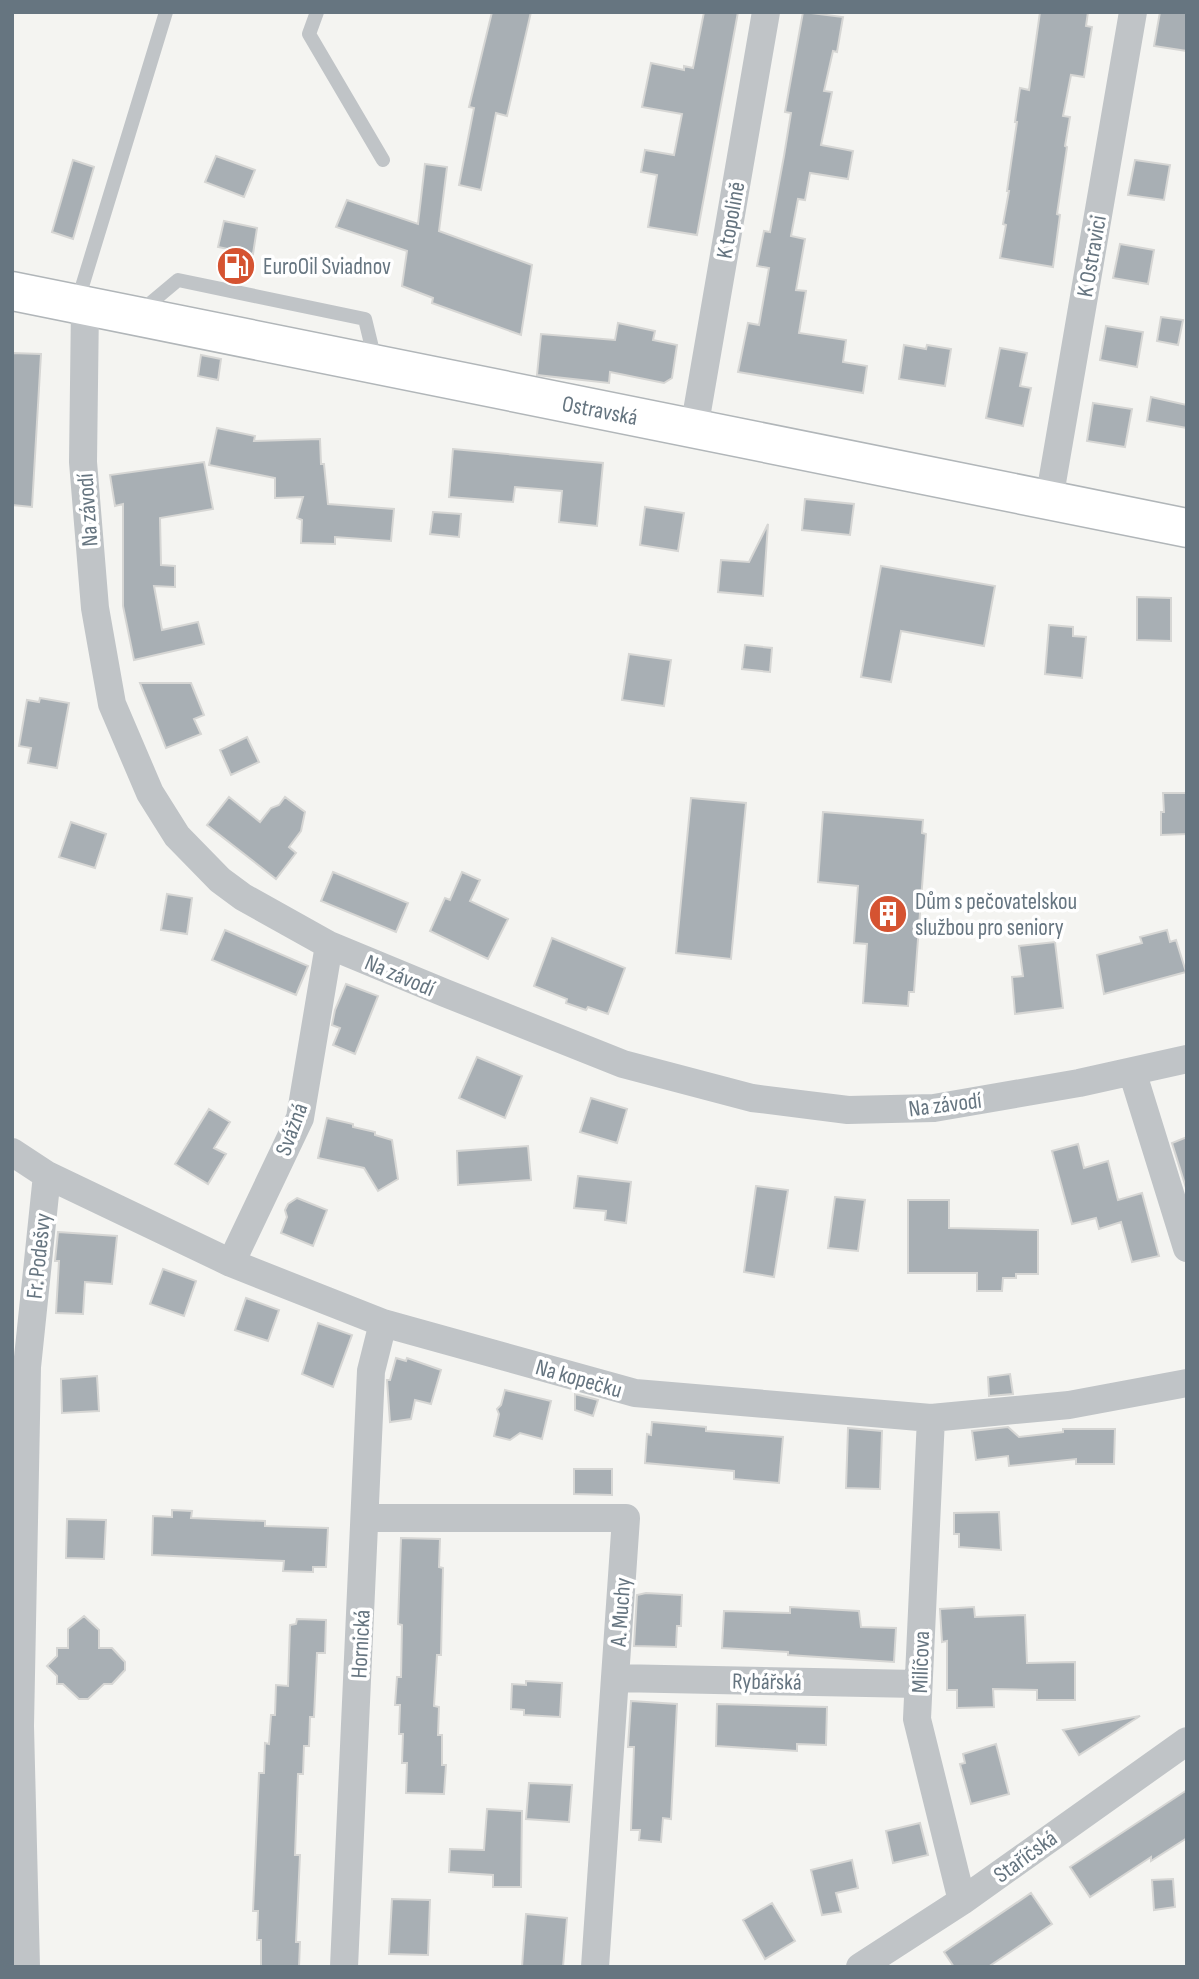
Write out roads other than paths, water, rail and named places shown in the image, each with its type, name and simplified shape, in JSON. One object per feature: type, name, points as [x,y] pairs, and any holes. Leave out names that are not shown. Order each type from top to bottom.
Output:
[{"type":"street","name":"K topolině","points":[[694,429],[766,12]]},
{"type":"street","name":"K Ostravici","points":[[1049,500],[1133,12]]},
{"type":"street","name":"Ostravská","points":[[12,291],[1187,528]]},
{"type":"street","name":"Na závodí","points":[[81,305],[83,462],[94,608],[112,704],[150,793],[177,836],[220,880],[243,897],[329,945],[624,1063],[752,1098],[848,1110],[934,1108],[1079,1083],[1187,1059]]},
{"type":"street","name":"Svážná","points":[[231,1263],[300,1118],[329,945]]},
{"type":"street","points":[[1132,1072],[1187,1248]]},
{"type":"street","name":"Na kopečku","points":[[12,1152],[47,1175],[231,1263],[383,1323],[635,1393],[931,1418],[1069,1405],[1187,1383]]},
{"type":"street","name":"Fr. Podešvy","points":[[26,1967],[20,1726],[27,1367],[47,1175]]},
{"type":"street","name":"Hornická","points":[[344,1967],[371,1371],[383,1323]]},
{"type":"street","name":"Milíčova","points":[[931,1418],[917,1719],[962,1901]]},
{"type":"street","name":"A. Muchy","points":[[366,1518],[626,1518],[595,1967]]},
{"type":"street","name":"Rybářská","points":[[615,1678],[918,1684]]},
{"type":"street","name":"Staříčská","points":[[860,1967],[962,1901],[1187,1741]]},
{"type":"lane","points":[[81,305],[166,12]]},
{"type":"lane","points":[[317,12],[309,34],[383,160]]},
{"type":"place","name":"EuroOil Sviadnov","points":[[236,266]]},
{"type":"place","name":"Dům s pečovatelskou službou pro seniory","points":[[888,914]]}]
